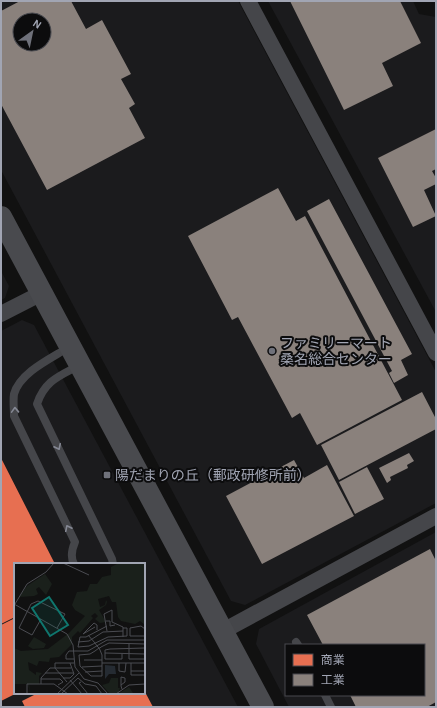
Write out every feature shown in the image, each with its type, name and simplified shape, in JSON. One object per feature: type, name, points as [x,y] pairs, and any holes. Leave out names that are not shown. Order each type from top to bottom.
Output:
[{"type":"street","points":[[248,1],[436,353]]},
{"type":"street","points":[[1,217],[263,707]]},
{"type":"street","points":[[1,314],[42,292]]},
{"type":"street","points":[[223,631],[436,516]]},
{"type":"lane","points":[[73,563],[72,549],[75,542],[14,416],[14,394],[21,380],[34,369],[75,355]]},
{"type":"lane","points":[[75,355],[47,384],[40,395],[37,404],[113,563]]},
{"type":"lane","points":[[325,696],[331,707]]},
{"type":"shaded area","points":[[1,1],[238,1],[436,372],[436,503],[245,605],[231,601],[1,170]]},
{"type":"shaded area","points":[[268,1],[413,1],[419,14],[436,17],[436,312]]},
{"type":"shaded area","points":[[1,271],[9,286],[5,298],[1,300]]},
{"type":"shaded area","points":[[22,320],[34,325],[238,707],[1,707],[1,331]]},
{"type":"shaded area","points":[[436,532],[436,707],[289,707],[256,644],[259,629]]},
{"type":"building: 商業","points":[[1,458],[54,563],[14,563],[14,618],[1,624]]},
{"type":"building: 商業","points":[[14,618],[15,694],[1,701],[1,625]]},
{"type":"building: 商業","points":[[145,692],[153,707],[25,707],[22,701],[36,694],[145,694]]},
{"type":"building: 工業","points":[[20,1],[71,1],[86,29],[102,20],[131,74],[121,79],[135,104],[129,108],[145,138],[47,190],[1,104],[1,11]]},
{"type":"building: 工業","points":[[290,1],[400,1],[421,43],[382,63],[393,86],[344,110]]},
{"type":"building: 工業","points":[[436,129],[436,169],[432,171],[436,178],[436,184],[424,190],[436,216],[413,227],[378,158]]},
{"type":"building: 工業","points":[[278,188],[296,221],[305,216],[402,400],[317,445],[300,413],[292,418],[238,317],[232,320],[188,236]]},
{"type":"building: 工業","points":[[329,199],[412,354],[401,360],[408,375],[394,383],[389,373],[392,371],[307,211]]},
{"type":"building: 工業","points":[[422,392],[436,419],[436,429],[339,480],[321,445]]},
{"type":"building: 工業","points":[[409,453],[414,461],[407,465],[408,468],[390,477],[391,480],[387,483],[379,468]]},
{"type":"building: 工業","points":[[294,460],[304,478],[327,465],[354,516],[262,564],[226,496]]},
{"type":"building: 工業","points":[[367,467],[384,499],[355,514],[339,482]]},
{"type":"building: 工業","points":[[430,549],[436,561],[436,702],[427,707],[356,707],[350,696],[425,696],[425,644],[322,644],[307,615]]},
{"type":"place","name":"ファミリーマート 桑名総合センター","points":[[272,351]]},
{"type":"place","name":"陽だまりの丘（郵政研修所前）","points":[[107,475]]}]
